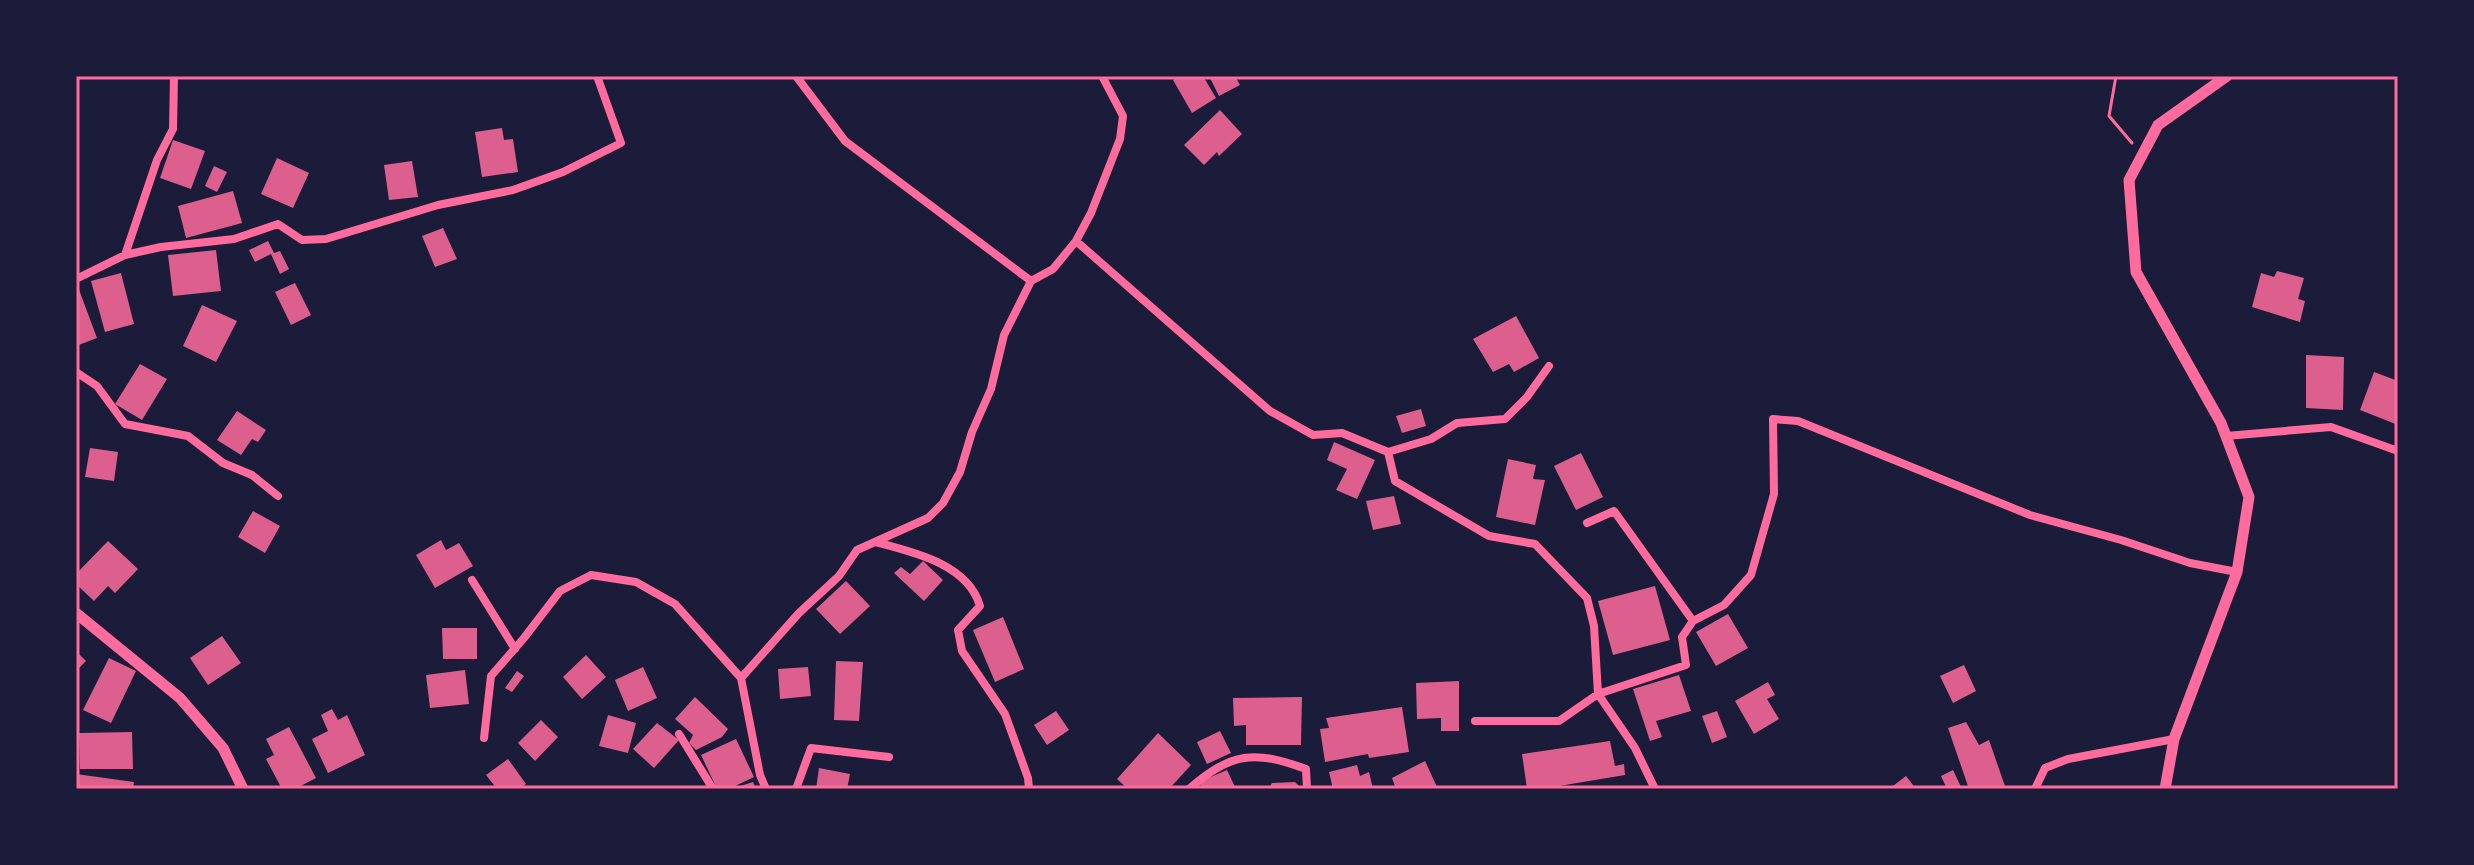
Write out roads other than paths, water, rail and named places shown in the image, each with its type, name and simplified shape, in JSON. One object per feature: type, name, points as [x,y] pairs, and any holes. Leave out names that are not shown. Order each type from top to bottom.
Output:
[{"type":"street","points":[[125,255],[157,160],[173,129],[174,76]]},
{"type":"street","points":[[76,279],[125,255],[161,247],[234,239],[278,224],[302,240],[326,239],[438,205],[513,190],[563,172],[621,143],[597,76]]},
{"type":"street","points":[[796,76],[845,141],[1031,281]]},
{"type":"street","points":[[741,678],[799,613],[839,576],[857,550],[928,518],[943,503],[960,472],[972,432],[991,389],[1004,335],[1031,281],[1053,269],[1076,241],[1091,213],[1120,139],[1123,116],[1102,76]]},
{"type":"street","points":[[2165,789],[2174,739],[2237,572],[2249,497],[2221,423],[2136,272],[2129,180],[2158,125],[2227,76]]},
{"type":"street","points":[[1076,241],[1270,411],[1313,435],[1342,433],[1388,452],[1431,439],[1457,423],[1505,419],[1527,397],[1549,366]]},
{"type":"street","points":[[76,372],[97,386],[125,424],[188,436],[223,463],[252,475],[278,496]]},
{"type":"street","points":[[1475,721],[1559,721],[1598,694],[1686,665],[1682,637],[1693,621],[1724,605],[1751,575],[1774,494],[1773,419],[1798,421],[2030,515],[2190,563],[2237,572]]},
{"type":"street","points":[[2226,436],[2331,427],[2398,451]]},
{"type":"street","points":[[1388,452],[1395,481],[1489,536],[1535,544],[1587,598],[1594,626],[1598,694],[1635,748],[1655,789]]},
{"type":"street","points":[[1587,523],[1614,511],[1693,621]]},
{"type":"street","points":[[875,541],[959,574],[976,595],[980,606],[958,630],[962,651],[1005,714],[1028,778],[1029,789]]},
{"type":"street","points":[[484,738],[491,676],[560,591],[591,575],[636,582],[675,604],[741,678],[760,775],[766,789]]},
{"type":"street","points":[[472,580],[515,649]]},
{"type":"street","points":[[76,613],[180,698],[223,748],[243,789]]},
{"type":"street","points":[[679,734],[713,789]]},
{"type":"street","points":[[2035,789],[2045,768],[2068,759],[2174,739]]},
{"type":"street","points":[[796,789],[811,748],[889,757]]},
{"type":"street","points":[[1189,789],[1211,771],[1260,755],[1306,769],[1307,789]]}]
